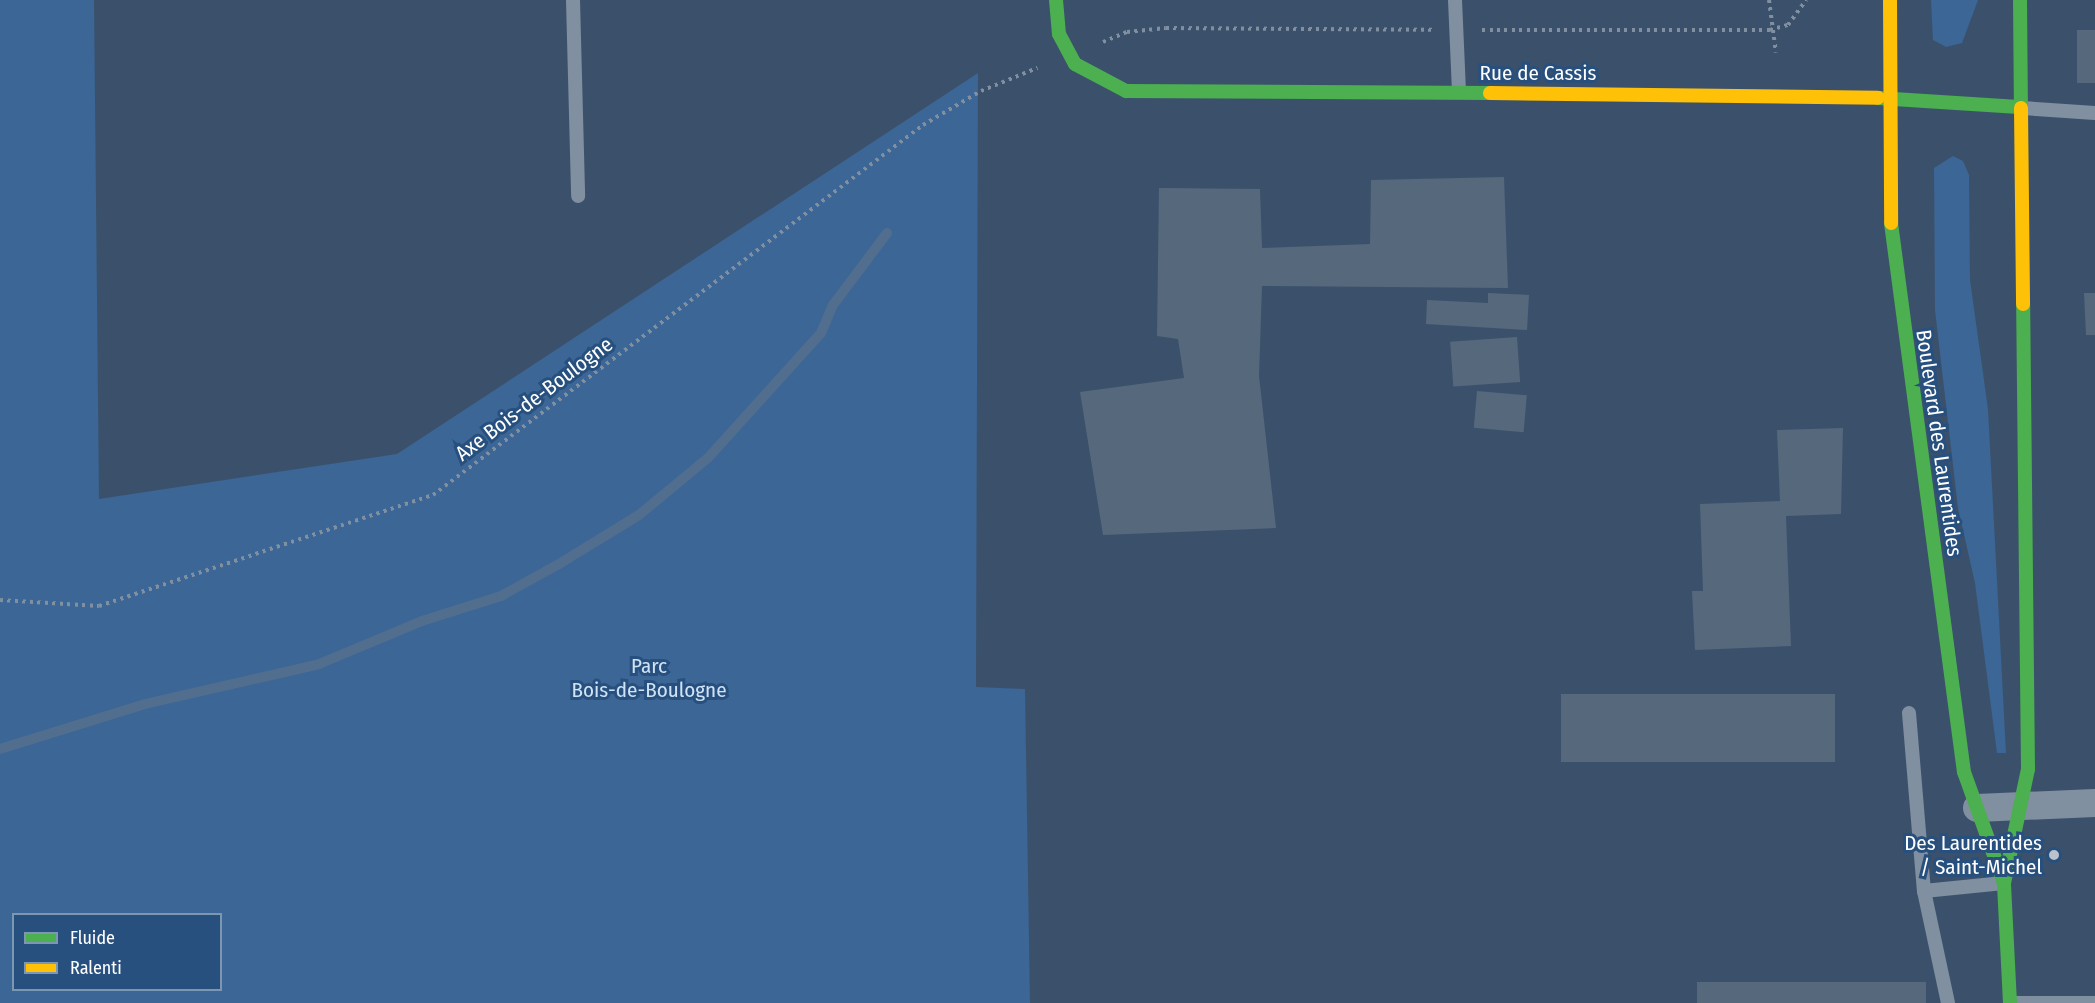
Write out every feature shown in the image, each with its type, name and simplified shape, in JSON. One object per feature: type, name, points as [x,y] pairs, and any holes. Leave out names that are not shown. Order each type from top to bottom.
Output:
[{"type":"main road","name":"Rue de Cassis","points":[[1056,0],[1059,34],[1069,55],[1089,76],[1126,91],[1891,96],[2019,107]]},
{"type":"main road","name":"Boulevard des Laurentides","points":[[1890,0],[1891,223],[1900,322],[1964,772],[2004,883]]},
{"type":"main road","name":"Boulevard des Laurentides","points":[[2010,1003],[2004,883],[2021,805],[2028,758],[2019,107],[2020,0]]},
{"type":"street","points":[[1977,808],[2095,803]]},
{"type":"lane","points":[[573,0],[578,196]]},
{"type":"lane","points":[[1455,0],[1459,94]]},
{"type":"lane","points":[[2019,107],[2095,113]]},
{"type":"lane","points":[[1909,713],[1924,891],[1948,1003]]},
{"type":"lane","points":[[1924,891],[2004,883]]},
{"type":"lane","points":[[2010,1003],[2095,1003]]},
{"type":"path","points":[[1769,0],[1770,30],[1776,53]]},
{"type":"path","points":[[1770,30],[1788,24],[1806,0]]},
{"type":"path","points":[[1112,38],[1166,28],[1437,30]]},
{"type":"path","name":"Rue de Cassis","points":[[1477,30],[1770,30]]},
{"type":"path","name":"Axe Bois-de-Boulogne","points":[[0,600],[99,606],[433,495],[923,125],[1024,73]]},
{"type":"green space","name":"Parc Bois-de-Boulogne","points":[[0,0],[94,0],[99,499],[397,454],[978,73],[976,687],[1025,689],[1030,1003],[0,1003]]},
{"type":"green space","points":[[1931,0],[1978,0],[1962,43],[1946,47],[1933,40]]},
{"type":"green space","points":[[1953,156],[1963,161],[1969,175],[1970,280],[1988,409],[2006,753],[1997,753],[1975,583],[1958,508],[1935,310],[1934,168]]},
{"type":"building","points":[[2077,30],[2095,30],[2095,83],[2077,83]]},
{"type":"building","points":[[1504,177],[1508,288],[1262,286],[1259,376],[1276,528],[1103,535],[1080,392],[1184,378],[1178,339],[1157,336],[1159,188],[1260,189],[1262,248],[1370,244],[1371,180]]},
{"type":"building","points":[[1488,293],[1529,295],[1527,330],[1426,324],[1427,300],[1488,303]]},
{"type":"building","points":[[2084,293],[2095,293],[2095,335],[2086,335]]},
{"type":"building","points":[[1517,337],[1520,382],[1453,387],[1450,342]]},
{"type":"building","points":[[1477,391],[1527,395],[1524,432],[1474,428]]},
{"type":"building","points":[[1843,428],[1841,514],[1786,516],[1791,646],[1695,650],[1692,591],[1703,591],[1700,504],[1780,501],[1777,430]]},
{"type":"building","points":[[1561,694],[1835,694],[1835,762],[1561,762]]},
{"type":"building","points":[[1697,982],[1926,982],[1926,1003],[1697,1003]]},
{"type":"waterway","points":[[0,749],[145,704],[319,664],[422,621],[501,596],[559,564],[639,515],[708,458],[821,333],[833,305],[887,233]]},
{"type":"traffic: fast","points":[[1056,0],[1059,34],[1075,64],[1126,91],[1490,93]]},
{"type":"traffic: fast","points":[[2020,0],[2021,108]]},
{"type":"traffic: fast","points":[[1878,98],[2019,107]]},
{"type":"traffic: fast","points":[[1891,223],[1964,772],[2004,883]]},
{"type":"traffic: fast","points":[[2010,1003],[2004,883],[2028,769],[2023,304]]},
{"type":"traffic: slow","points":[[1890,0],[1891,223]]},
{"type":"traffic: slow","points":[[1490,93],[1878,98]]},
{"type":"traffic: slow","points":[[2021,108],[2023,304]]},
{"type":"place","name":"Des Laurentides / Saint-Michel","points":[[2054,855]]}]
